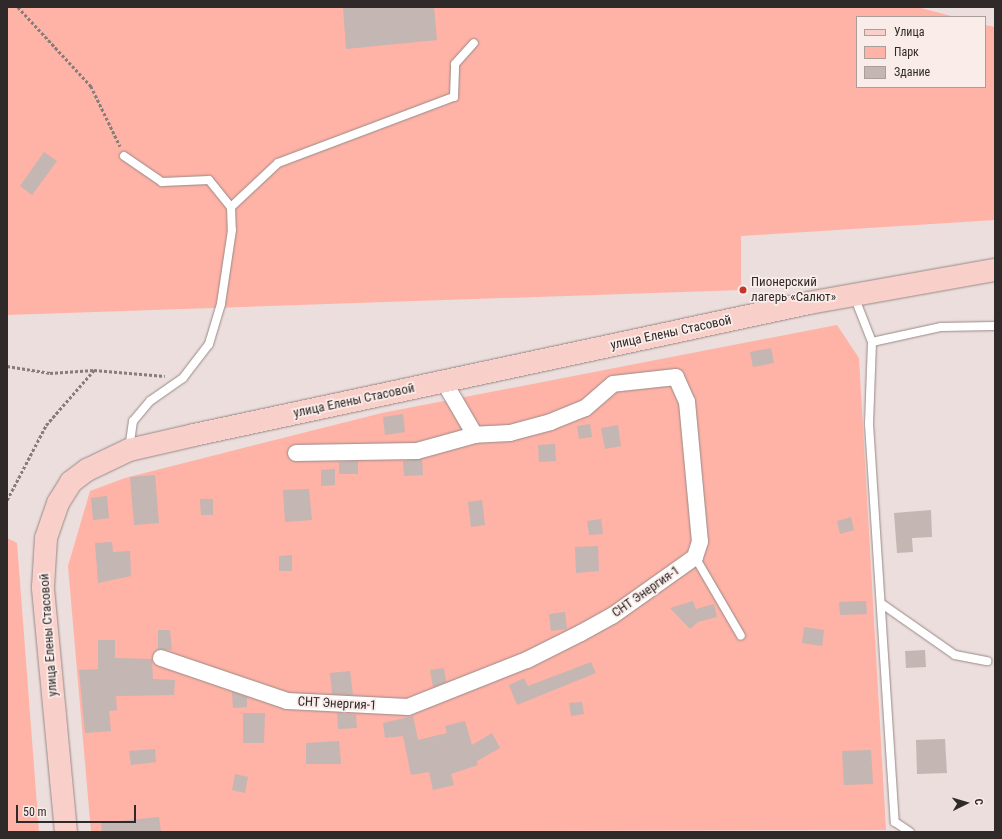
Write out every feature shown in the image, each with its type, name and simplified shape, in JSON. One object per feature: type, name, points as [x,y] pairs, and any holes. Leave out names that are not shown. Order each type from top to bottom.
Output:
[{"type":"main road","name":"улица Елены Стасовой","points":[[66,832],[43,587],[46,538],[58,503],[71,482],[87,470],[129,450],[854,295],[995,270]]},
{"type":"street","points":[[296,453],[417,451],[475,435],[510,433],[550,422],[585,408],[613,384],[676,377],[687,402],[700,542],[695,557]]},
{"type":"street","points":[[444,382],[475,435]]},
{"type":"street","name":"СНТ Энергия-1","points":[[161,658],[287,701],[408,707],[527,660],[580,633],[612,616],[695,557]]},
{"type":"lane","points":[[231,207],[278,163],[454,97],[455,64],[474,43]]},
{"type":"lane","points":[[124,156],[162,182],[209,180],[231,207],[232,230],[221,304],[209,344],[183,378],[150,401],[133,421],[129,450]]},
{"type":"lane","points":[[854,295],[872,342],[869,424],[896,822],[910,832]]},
{"type":"lane","points":[[872,342],[941,327],[995,326]]},
{"type":"lane","points":[[695,557],[741,636]]},
{"type":"lane","points":[[882,604],[956,655],[987,661]]},
{"type":"path","points":[[18,7],[90,86],[124,156]]},
{"type":"path","points":[[7,366],[50,373],[94,370],[183,378]]},
{"type":"path","points":[[7,500],[46,425],[94,370]]},
{"type":"green space","points":[[7,7],[917,7],[951,16],[856,16],[856,88],[986,88],[986,25],[995,27],[995,220],[741,236],[741,290],[7,315]]},
{"type":"green space","points":[[837,325],[859,358],[886,830],[91,832],[68,566],[90,491],[125,478],[382,413]]},
{"type":"green space","points":[[7,538],[17,543],[39,832],[7,832]]},
{"type":"building","points":[[343,7],[434,7],[437,40],[346,49]]},
{"type":"building","points":[[44,152],[57,161],[32,195],[20,186]]},
{"type":"building","points":[[771,348],[774,363],[753,367],[750,352]]},
{"type":"building","points":[[403,414],[405,432],[385,435],[383,417]]},
{"type":"building","points":[[590,424],[592,437],[579,439],[577,426]]},
{"type":"building","points":[[618,425],[621,446],[605,449],[601,428]]},
{"type":"building","points":[[555,444],[556,461],[539,462],[538,445]]},
{"type":"building","points":[[422,459],[423,475],[404,476],[403,461]]},
{"type":"building","points":[[358,461],[358,474],[339,474],[339,462]]},
{"type":"building","points":[[335,469],[335,485],[321,486],[321,470]]},
{"type":"building","points":[[155,475],[159,523],[134,525],[130,477]]},
{"type":"building","points":[[309,489],[312,520],[285,522],[283,490]]},
{"type":"building","points":[[107,496],[109,518],[93,520],[91,498]]},
{"type":"building","points":[[200,499],[213,499],[213,515],[201,515]]},
{"type":"building","points":[[482,500],[485,525],[471,527],[468,502]]},
{"type":"building","points":[[931,510],[932,537],[912,538],[913,552],[897,553],[894,513]]},
{"type":"building","points":[[851,517],[854,530],[840,534],[837,521]]},
{"type":"building","points":[[601,519],[603,534],[589,535],[587,521]]},
{"type":"building","points":[[112,542],[113,552],[130,551],[131,576],[98,583],[95,543]]},
{"type":"building","points":[[598,546],[599,571],[576,573],[575,547]]},
{"type":"building","points":[[292,555],[292,571],[279,571],[279,556]]},
{"type":"building","points":[[693,601],[696,609],[714,604],[717,617],[698,622],[690,629],[670,608]]},
{"type":"building","points":[[866,601],[867,614],[840,615],[839,602]]},
{"type":"building","points":[[565,612],[567,629],[551,631],[549,614]]},
{"type":"building","points":[[804,627],[824,630],[822,646],[802,643]]},
{"type":"building","points":[[158,630],[170,630],[172,650],[158,649]]},
{"type":"building","points":[[98,640],[115,640],[115,658],[152,659],[153,679],[175,680],[174,695],[116,696],[117,710],[109,711],[111,731],[85,733],[79,670],[98,669]]},
{"type":"building","points":[[925,650],[926,667],[906,668],[905,651]]},
{"type":"building","points":[[591,662],[596,673],[517,705],[509,685],[524,678],[528,686]]},
{"type":"building","points":[[444,668],[446,682],[433,687],[430,670]]},
{"type":"building","points":[[350,671],[353,695],[332,694],[330,673]]},
{"type":"building","points":[[232,692],[247,697],[247,707],[233,708]]},
{"type":"building","points":[[582,702],[584,714],[571,716],[569,703]]},
{"type":"building","points":[[243,713],[265,713],[264,743],[243,743]]},
{"type":"building","points":[[337,713],[356,715],[357,728],[338,729]]},
{"type":"building","points":[[413,716],[418,740],[447,733],[445,726],[465,721],[472,745],[492,733],[500,748],[477,761],[478,765],[451,774],[454,785],[433,790],[429,772],[411,775],[403,736],[385,738],[383,723]]},
{"type":"building","points":[[945,739],[947,773],[917,774],[916,740]]},
{"type":"building","points":[[339,741],[341,764],[306,764],[306,743]]},
{"type":"building","points":[[155,749],[156,762],[131,765],[129,751]]},
{"type":"building","points":[[871,750],[873,784],[844,785],[842,751]]},
{"type":"building","points":[[235,774],[248,777],[245,793],[232,790]]},
{"type":"building","points":[[159,817],[161,832],[102,832],[101,823]]},
{"type":"place","name":"Пионерский лагерь «Салют»","points":[[743,290]]}]
